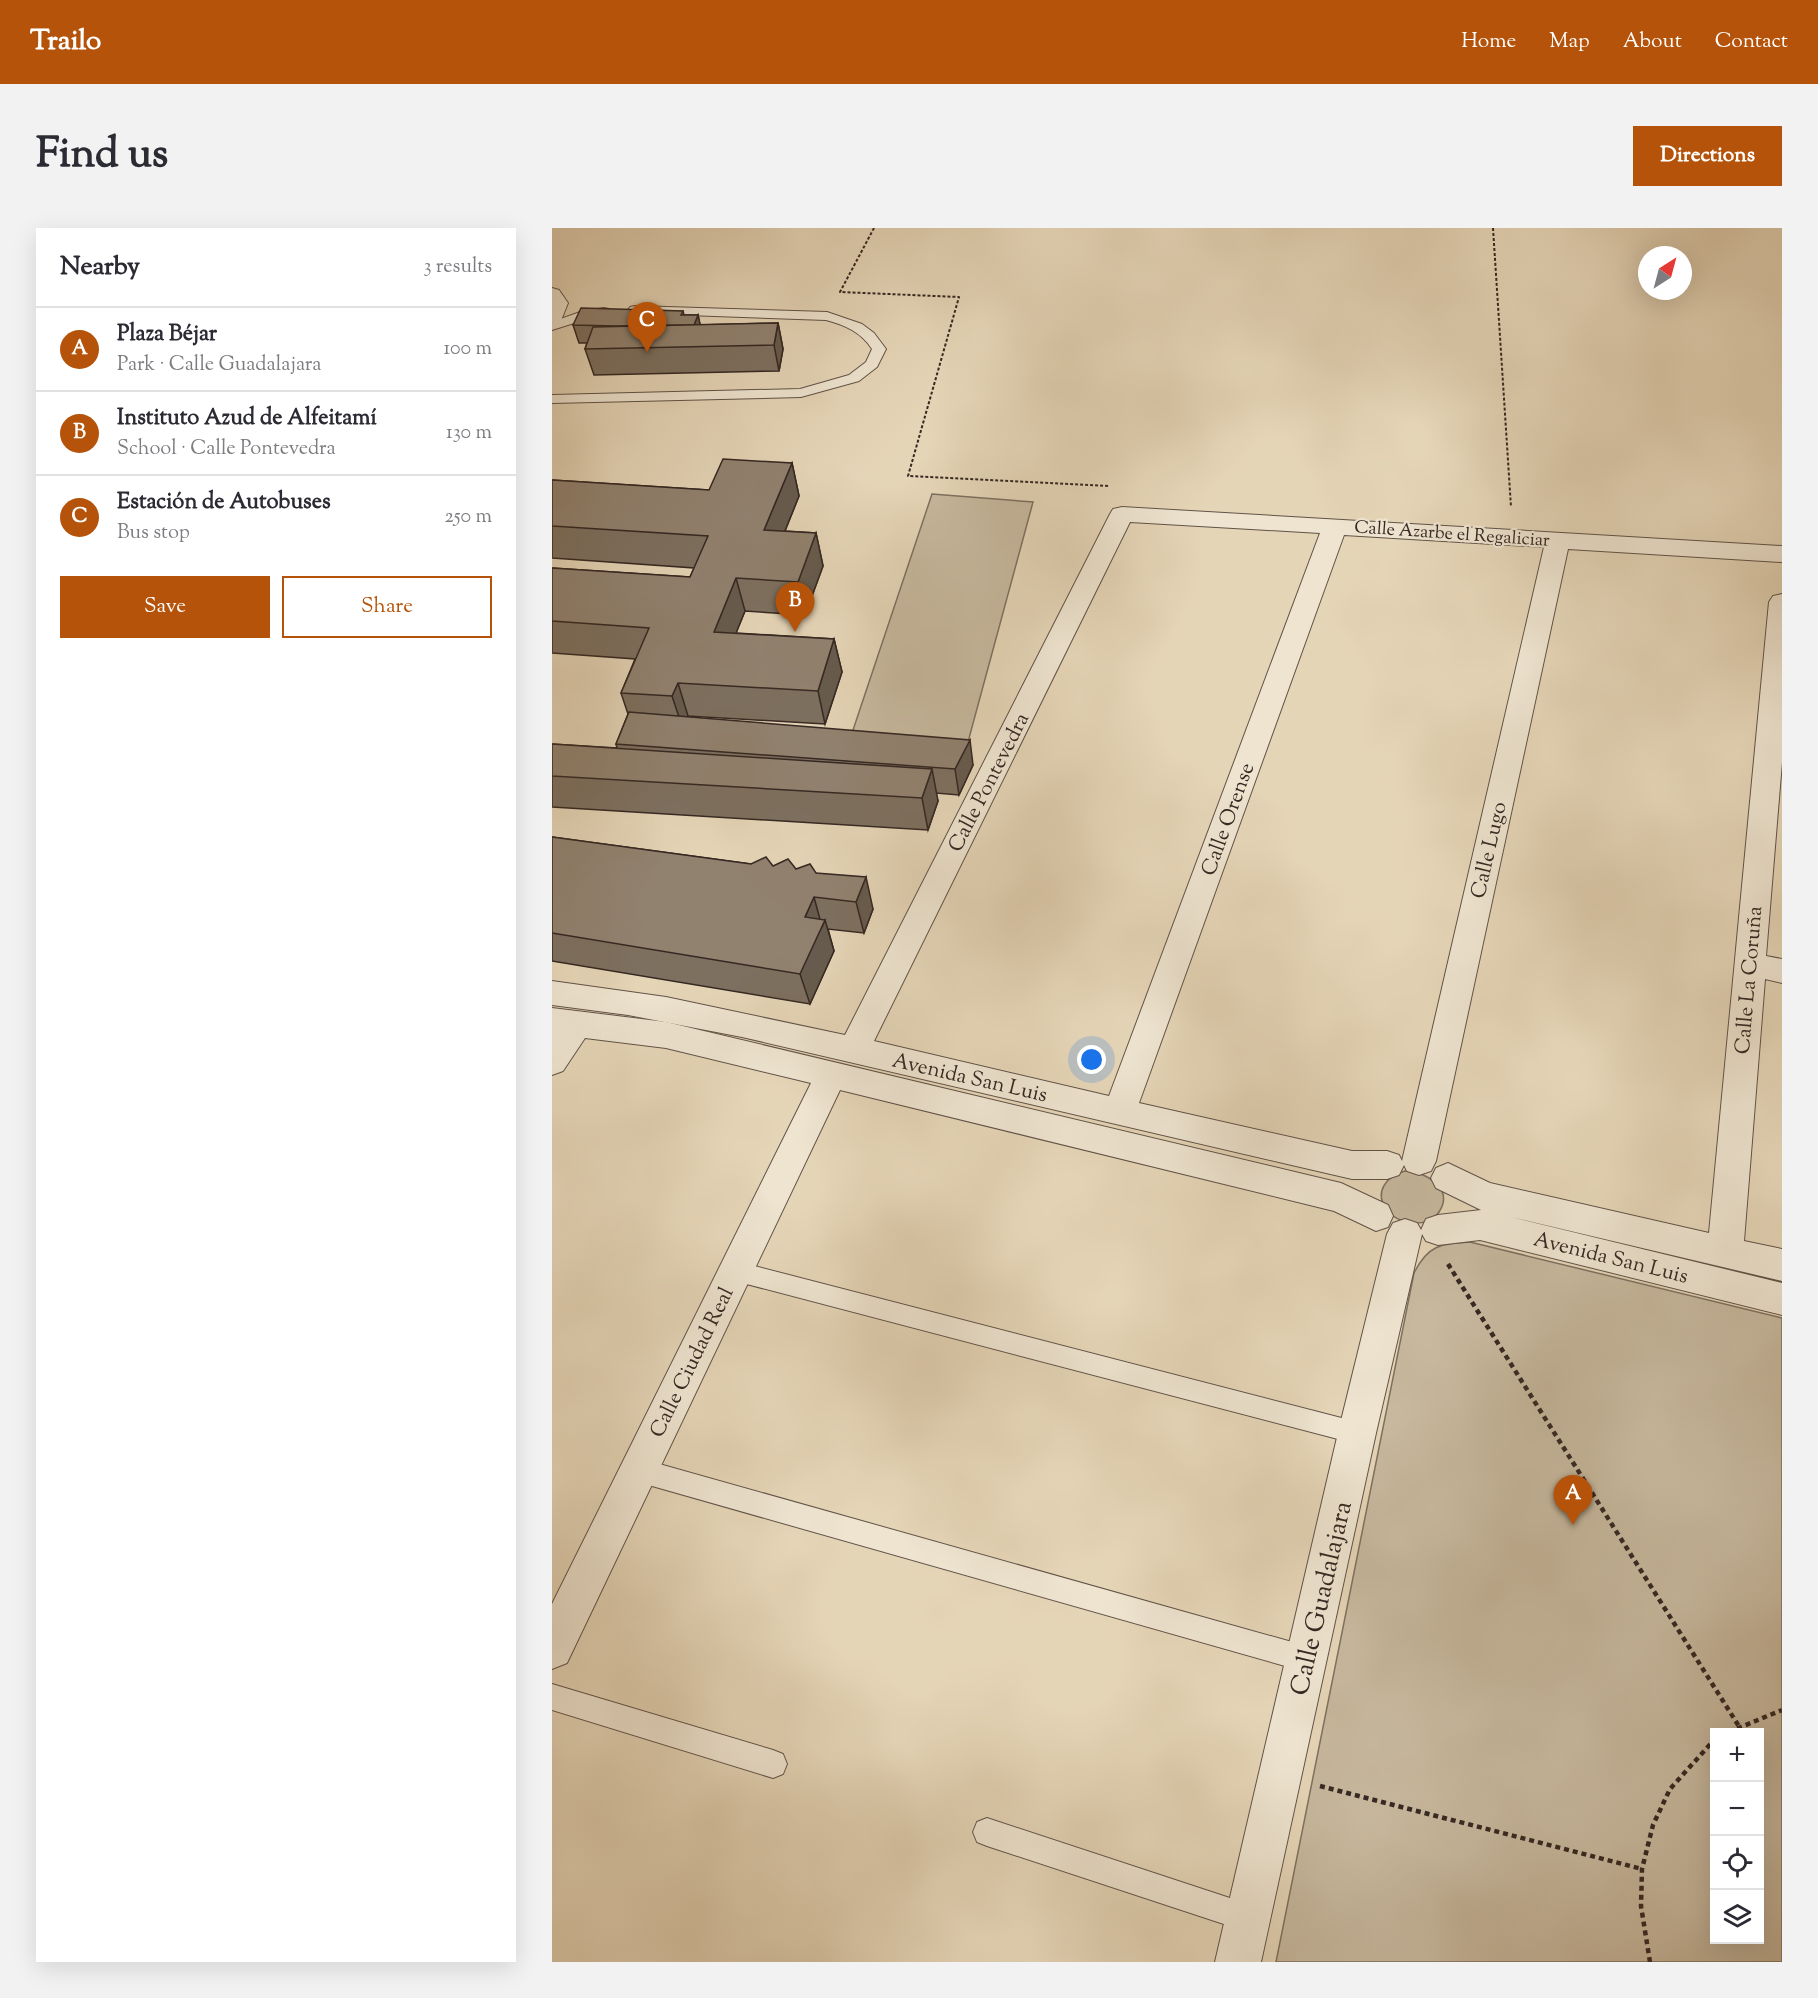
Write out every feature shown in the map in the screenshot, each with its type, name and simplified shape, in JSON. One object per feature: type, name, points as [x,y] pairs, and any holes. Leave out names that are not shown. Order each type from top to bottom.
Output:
[{"type":"street","points":[[552,294],[557,303],[552,318]]},
{"type":"street","name":"Calle Azarbe el Regaliciar","points":[[1121,500],[1335,526],[1782,554]]},
{"type":"street","name":"Calle Pontevedra","points":[[854,1050],[1121,500]]},
{"type":"street","name":"Calle Orense","points":[[1119,1113],[1335,526]]},
{"type":"street","name":"Calle Lugo","points":[[1418,1168],[1558,539]]},
{"type":"street","name":"Calle La Coruña","points":[[1725,1252],[1750,964],[1775,750],[1782,602]]},
{"type":"street","points":[[1750,964],[1782,971]]},
{"type":"street","name":"Avenida San Luis","points":[[552,993],[598,997],[711,1019],[1352,1165],[1418,1168],[1483,1196],[1782,1265]]},
{"type":"street","points":[[552,1062],[564,1022]]},
{"type":"street","name":"Avenida San Luis","points":[[564,1022],[666,1035],[830,1077],[1341,1198],[1412,1228],[1480,1226],[1782,1299]]},
{"type":"street","name":"Calle Ciudad Real","points":[[552,1647],[830,1077]]},
{"type":"street","points":[[1418,1168],[1455,1192],[1456,1206],[1450,1220],[1412,1228],[1369,1202],[1369,1188],[1375,1174],[1418,1168]]},
{"type":"street","name":"Calle Guadalajara","points":[[1238,1962],[1357,1433],[1412,1228]]},
{"type":"lane","points":[[552,326],[588,314],[631,309],[827,316],[854,323],[872,337],[879,349],[872,364],[854,378],[801,393],[552,399]]},
{"type":"lane","points":[[735,1271],[1357,1433]]},
{"type":"lane","points":[[639,1470],[1306,1659]]},
{"type":"lane","points":[[552,1697],[773,1764]]},
{"type":"lane","points":[[987,1832],[1248,1918]]},
{"type":"path","points":[[874,228],[840,292],[959,297],[908,476],[1121,500]]},
{"type":"path","points":[[1494,228],[1511,507]]},
{"type":"path","points":[[1412,1228],[1740,1728],[1782,1710]]},
{"type":"path","points":[[1650,1962],[1641,1906],[1642,1869],[1653,1825],[1670,1789],[1710,1744]]},
{"type":"path","points":[[1280,1774],[1642,1869]]},
{"type":"shaded area","points":[[932,494],[1033,502],[968,742],[852,733]]},
{"type":"shaded area","points":[[1405,1171],[1421,1174],[1435,1182],[1440,1188],[1443,1203],[1439,1212],[1428,1221],[1413,1223],[1397,1219],[1386,1209],[1381,1196],[1384,1185],[1388,1180]]},
{"type":"shaded area","points":[[1470,1242],[1782,1318],[1782,1962],[1276,1962],[1414,1273],[1430,1251],[1443,1245]]},
{"type":"building","points":[[581,308],[683,311],[681,315],[698,315],[694,325],[573,325]]},
{"type":"building","points":[[778,323],[774,345],[585,349],[593,327]]},
{"type":"building","points":[[723,459],[792,463],[764,530],[816,533],[798,582],[736,578],[714,632],[834,639],[818,691],[678,683],[672,696],[621,693],[649,628],[552,621],[552,568],[690,577],[708,536],[552,526],[552,480],[709,490]]},
{"type":"building","points":[[629,712],[970,740],[955,769],[616,744]]},
{"type":"building","points":[[552,744],[932,769],[922,798],[552,776]]},
{"type":"building","points":[[552,837],[751,864],[766,857],[773,866],[788,859],[796,869],[810,864],[816,873],[866,877],[856,902],[814,897],[805,917],[825,920],[800,974],[552,933]]},
{"type":"place","name":"Estación de Autobuses","points":[[647,352]]},
{"type":"place","name":"Instituto Azud de Alfeitamí","points":[[795,632]]},
{"type":"place","name":"Plaza Béjar","points":[[1573,1525]]}]
